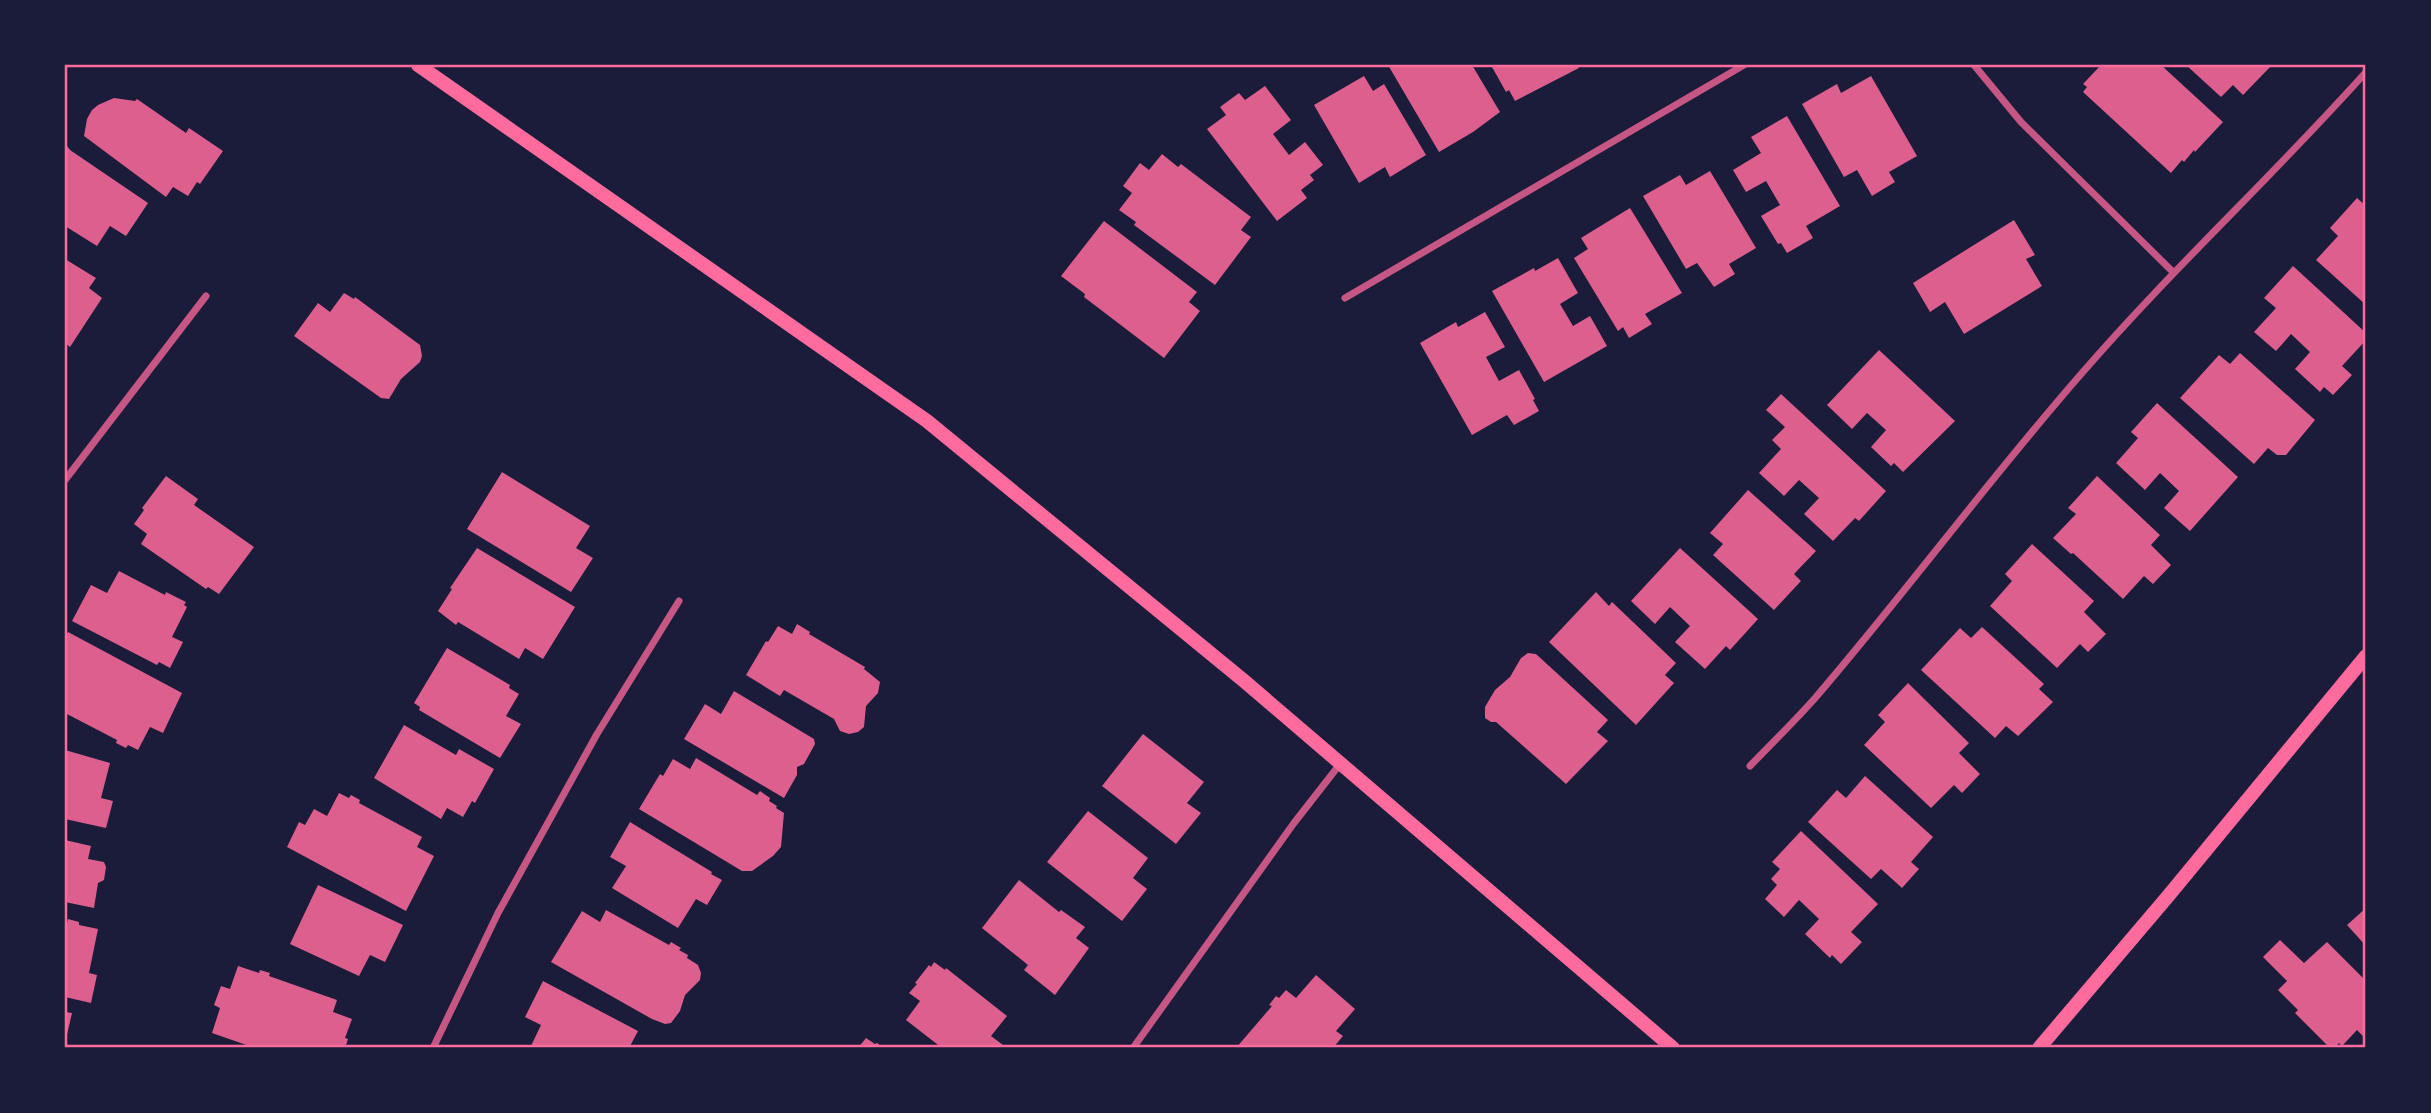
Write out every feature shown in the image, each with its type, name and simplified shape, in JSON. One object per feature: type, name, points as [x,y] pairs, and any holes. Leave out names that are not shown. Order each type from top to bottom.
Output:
[{"type":"main road","points":[[418,65],[927,421],[1243,680],[1673,1048]]},
{"type":"main road","points":[[2039,1048],[2366,656]]},
{"type":"street","points":[[1345,298],[1744,65]]},
{"type":"street","points":[[1974,65],[2021,122],[2173,272]]},
{"type":"street","points":[[1750,766],[1815,698],[2082,372],[2173,272],[2366,72]]},
{"type":"street","points":[[65,480],[206,296]]},
{"type":"street","points":[[433,1048],[498,913],[597,734],[679,601]]},
{"type":"street","points":[[1132,1048],[1340,763]]},
{"type":"building","points":[[1388,65],[1472,65],[1500,112],[1439,152]]},
{"type":"building","points":[[1577,65],[1579,68],[1515,101],[1509,90],[1506,92],[1492,67]]},
{"type":"building","points":[[2101,65],[2161,65],[2223,122],[2171,173],[2083,92],[2087,87],[2083,84]]},
{"type":"building","points":[[2186,65],[2272,65],[2243,95],[2233,85],[2221,97]]},
{"type":"building","points":[[1364,76],[1373,91],[1384,84],[1426,155],[1390,177],[1385,167],[1359,183],[1314,105]]},
{"type":"building","points":[[1871,76],[1917,156],[1889,172],[1895,182],[1872,196],[1857,170],[1844,177],[1802,104],[1837,84],[1841,93]]},
{"type":"building","points":[[1265,86],[1291,120],[1273,134],[1289,155],[1305,142],[1323,165],[1310,175],[1314,180],[1301,190],[1307,198],[1277,221],[1207,129],[1226,115],[1220,107],[1239,93],[1245,100]]},
{"type":"building","points":[[114,98],[137,99],[186,133],[189,128],[223,151],[200,184],[197,182],[188,196],[173,187],[166,197],[84,136],[87,119],[92,110]]},
{"type":"building","points":[[1787,116],[1840,206],[1806,226],[1813,238],[1787,253],[1781,243],[1778,244],[1761,216],[1780,205],[1766,181],[1746,192],[1733,170],[1761,153],[1751,137]]},
{"type":"building","points":[[65,143],[70,150],[148,203],[126,236],[110,226],[97,246],[65,226]]},
{"type":"building","points":[[1162,154],[1178,167],[1181,164],[1251,217],[1241,230],[1251,237],[1215,285],[1134,225],[1136,222],[1119,210],[1132,193],[1123,186],[1140,163],[1149,170]]},
{"type":"building","points":[[1710,171],[1756,248],[1729,264],[1735,274],[1714,287],[1697,263],[1686,269],[1643,196],[1680,175],[1686,185]]},
{"type":"building","points":[[2357,198],[2366,206],[2366,305],[2316,260],[2338,236],[2330,228]]},
{"type":"building","points":[[1630,208],[1682,293],[1645,314],[1652,324],[1629,338],[1623,327],[1618,331],[1574,258],[1588,249],[1581,238]]},
{"type":"building","points":[[2014,220],[2035,255],[2026,259],[2042,286],[1964,334],[1945,302],[1930,312],[1913,283]]},
{"type":"building","points":[[1104,221],[1197,292],[1189,302],[1200,311],[1164,358],[1084,297],[1085,294],[1061,276]]},
{"type":"building","points":[[1558,258],[1578,293],[1560,304],[1573,326],[1590,316],[1607,346],[1544,382],[1492,291]]},
{"type":"building","points":[[65,259],[96,278],[89,288],[102,298],[70,347],[65,343]]},
{"type":"building","points":[[2293,266],[2366,333],[2366,340],[2342,366],[2352,375],[2333,395],[2324,387],[2320,392],[2295,369],[2310,352],[2291,334],[2276,351],[2254,332],[2276,308],[2264,298]]},
{"type":"building","points":[[344,293],[354,299],[355,297],[420,345],[420,362],[401,379],[389,399],[381,398],[294,336],[318,303],[330,312]]},
{"type":"building","points":[[1485,312],[1505,347],[1486,357],[1499,381],[1519,370],[1539,411],[1514,425],[1507,415],[1472,435],[1420,343],[1456,322],[1458,327]]},
{"type":"building","points":[[1879,350],[1955,421],[1903,472],[1894,463],[1891,466],[1871,447],[1886,430],[1867,413],[1852,429],[1827,405]]},
{"type":"building","points":[[2240,353],[2315,420],[2286,455],[2277,455],[2268,448],[2254,464],[2180,398],[2219,355],[2230,364]]},
{"type":"building","points":[[1781,394],[1886,491],[1859,521],[1855,518],[1833,541],[1804,514],[1819,498],[1799,480],[1784,496],[1759,473],[1781,449],[1772,440],[1785,427],[1766,410]]},
{"type":"building","points":[[2157,403],[2238,477],[2190,531],[2164,508],[2179,491],[2160,473],[2145,490],[2116,463],[2138,438],[2131,432]]},
{"type":"building","points":[[502,472],[590,526],[576,548],[593,558],[571,592],[467,529]]},
{"type":"building","points":[[166,476],[198,499],[194,505],[254,547],[219,594],[208,587],[206,589],[141,544],[147,534],[134,524],[144,510],[142,508]]},
{"type":"building","points":[[2097,476],[2160,535],[2151,545],[2171,565],[2153,584],[2144,576],[2123,599],[2053,538],[2076,514],[2068,508]]},
{"type":"building","points":[[1748,490],[1816,551],[1794,574],[1801,581],[1774,610],[1713,555],[1723,544],[1710,533]]},
{"type":"building","points":[[2032,544],[2094,601],[2084,612],[2106,634],[2088,652],[2080,644],[2057,668],[1990,606],[2012,581],[2005,574]]},
{"type":"building","points":[[477,548],[575,607],[543,659],[525,648],[519,659],[458,622],[456,625],[438,611]]},
{"type":"building","points":[[1680,548],[1758,619],[1730,650],[1726,646],[1705,669],[1675,642],[1690,626],[1670,607],[1655,624],[1631,601]]},
{"type":"building","points":[[119,571],[165,595],[166,592],[186,602],[184,605],[187,607],[172,637],[183,642],[170,668],[159,662],[157,665],[72,621],[91,585],[107,593]]},
{"type":"building","points":[[1596,592],[1609,606],[1612,602],[1676,663],[1665,675],[1674,683],[1636,725],[1549,642]]},
{"type":"building","points":[[797,624],[865,667],[864,669],[880,682],[878,693],[866,706],[864,727],[858,732],[849,734],[840,731],[834,719],[784,690],[780,696],[746,675],[778,626],[792,634]]},
{"type":"building","points":[[1982,627],[2044,684],[2039,689],[2053,702],[2018,736],[2006,726],[1995,738],[1921,670],[1960,628],[1971,638]]},
{"type":"building","points":[[68,632],[182,693],[163,733],[150,727],[138,750],[128,745],[126,748],[116,743],[117,740],[65,713],[65,638]]},
{"type":"building","points":[[447,648],[510,685],[509,688],[519,694],[506,716],[521,724],[500,758],[419,710],[420,707],[414,703]]},
{"type":"building","points":[[1528,653],[1536,654],[1608,720],[1597,732],[1608,741],[1566,784],[1496,722],[1485,718],[1485,707],[1495,690],[1510,677],[1521,658]]},
{"type":"building","points":[[1908,683],[1969,743],[1959,753],[1980,774],[1962,793],[1954,785],[1931,808],[1864,745],[1885,722],[1878,715]]},
{"type":"building","points":[[734,691],[814,739],[815,744],[804,764],[797,767],[797,775],[784,798],[684,739],[705,704],[721,714]]},
{"type":"building","points":[[404,725],[456,755],[459,749],[494,769],[475,803],[472,801],[463,817],[447,808],[441,819],[374,778]]},
{"type":"building","points":[[1143,734],[1204,782],[1187,803],[1201,813],[1176,844],[1102,786]]},
{"type":"building","points":[[65,750],[110,763],[101,798],[113,801],[106,828],[65,819]]},
{"type":"building","points":[[696,758],[757,795],[760,791],[784,813],[781,847],[752,871],[742,871],[639,809],[660,774],[663,776],[673,759],[690,769]]},
{"type":"building","points":[[1865,776],[1933,837],[1911,862],[1919,869],[1902,888],[1881,869],[1871,879],[1808,822],[1837,790],[1846,798]]},
{"type":"building","points":[[339,793],[349,798],[351,795],[360,800],[359,803],[422,837],[417,847],[434,856],[406,911],[287,847],[299,822],[305,825],[314,809],[327,816]]},
{"type":"building","points":[[1088,811],[1148,858],[1133,878],[1147,889],[1122,921],[1047,862]]},
{"type":"building","points":[[630,822],[722,880],[707,905],[696,899],[678,928],[612,888],[626,866],[610,857]]},
{"type":"building","points":[[1801,831],[1878,904],[1851,932],[1862,942],[1841,964],[1832,955],[1830,958],[1805,934],[1819,919],[1799,900],[1784,917],[1765,899],[1777,885],[1771,879],[1780,869],[1772,862]]},
{"type":"building","points":[[65,840],[91,846],[88,859],[104,862],[104,880],[98,883],[94,908],[65,902]]},
{"type":"building","points":[[1019,880],[1059,912],[1061,910],[1085,927],[1076,938],[1089,948],[1055,995],[1024,970],[1028,965],[982,928]]},
{"type":"building","points":[[318,885],[403,925],[385,962],[370,955],[359,976],[290,944]]},
{"type":"building","points":[[2366,908],[2366,946],[2347,925]]},
{"type":"building","points":[[606,910],[669,945],[671,942],[698,965],[700,980],[685,995],[680,1011],[671,1023],[665,1024],[652,1019],[551,962],[582,911],[600,922]]},
{"type":"building","points":[[68,919],[79,922],[79,925],[98,929],[89,973],[97,975],[91,1003],[65,997],[65,922],[67,923]]},
{"type":"building","points":[[2280,940],[2304,963],[2327,942],[2366,981],[2366,1039],[2357,1030],[2342,1046],[2339,1043],[2330,1048],[2295,1013],[2298,1010],[2278,990],[2287,981],[2263,957]]},
{"type":"building","points":[[934,962],[945,970],[946,968],[1007,1016],[991,1036],[1007,1048],[942,1048],[906,1020],[920,1001],[909,993]]},
{"type":"building","points":[[238,966],[259,973],[260,970],[270,973],[269,976],[337,1000],[333,1012],[352,1019],[345,1038],[348,1039],[345,1048],[255,1048],[212,1033],[220,1008],[214,1005],[221,986],[230,989]]},
{"type":"building","points":[[1316,975],[1355,1009],[1336,1031],[1343,1036],[1333,1048],[1236,1048],[1272,1006],[1269,1005],[1276,996],[1279,998],[1286,990],[1296,998]]},
{"type":"building","points":[[543,981],[638,1031],[629,1048],[530,1048],[541,1025],[525,1017]]},
{"type":"building","points":[[65,1012],[72,1013],[66,1039],[65,1039]]},
{"type":"building","points":[[866,1038],[877,1043],[884,1048],[858,1048]]}]
